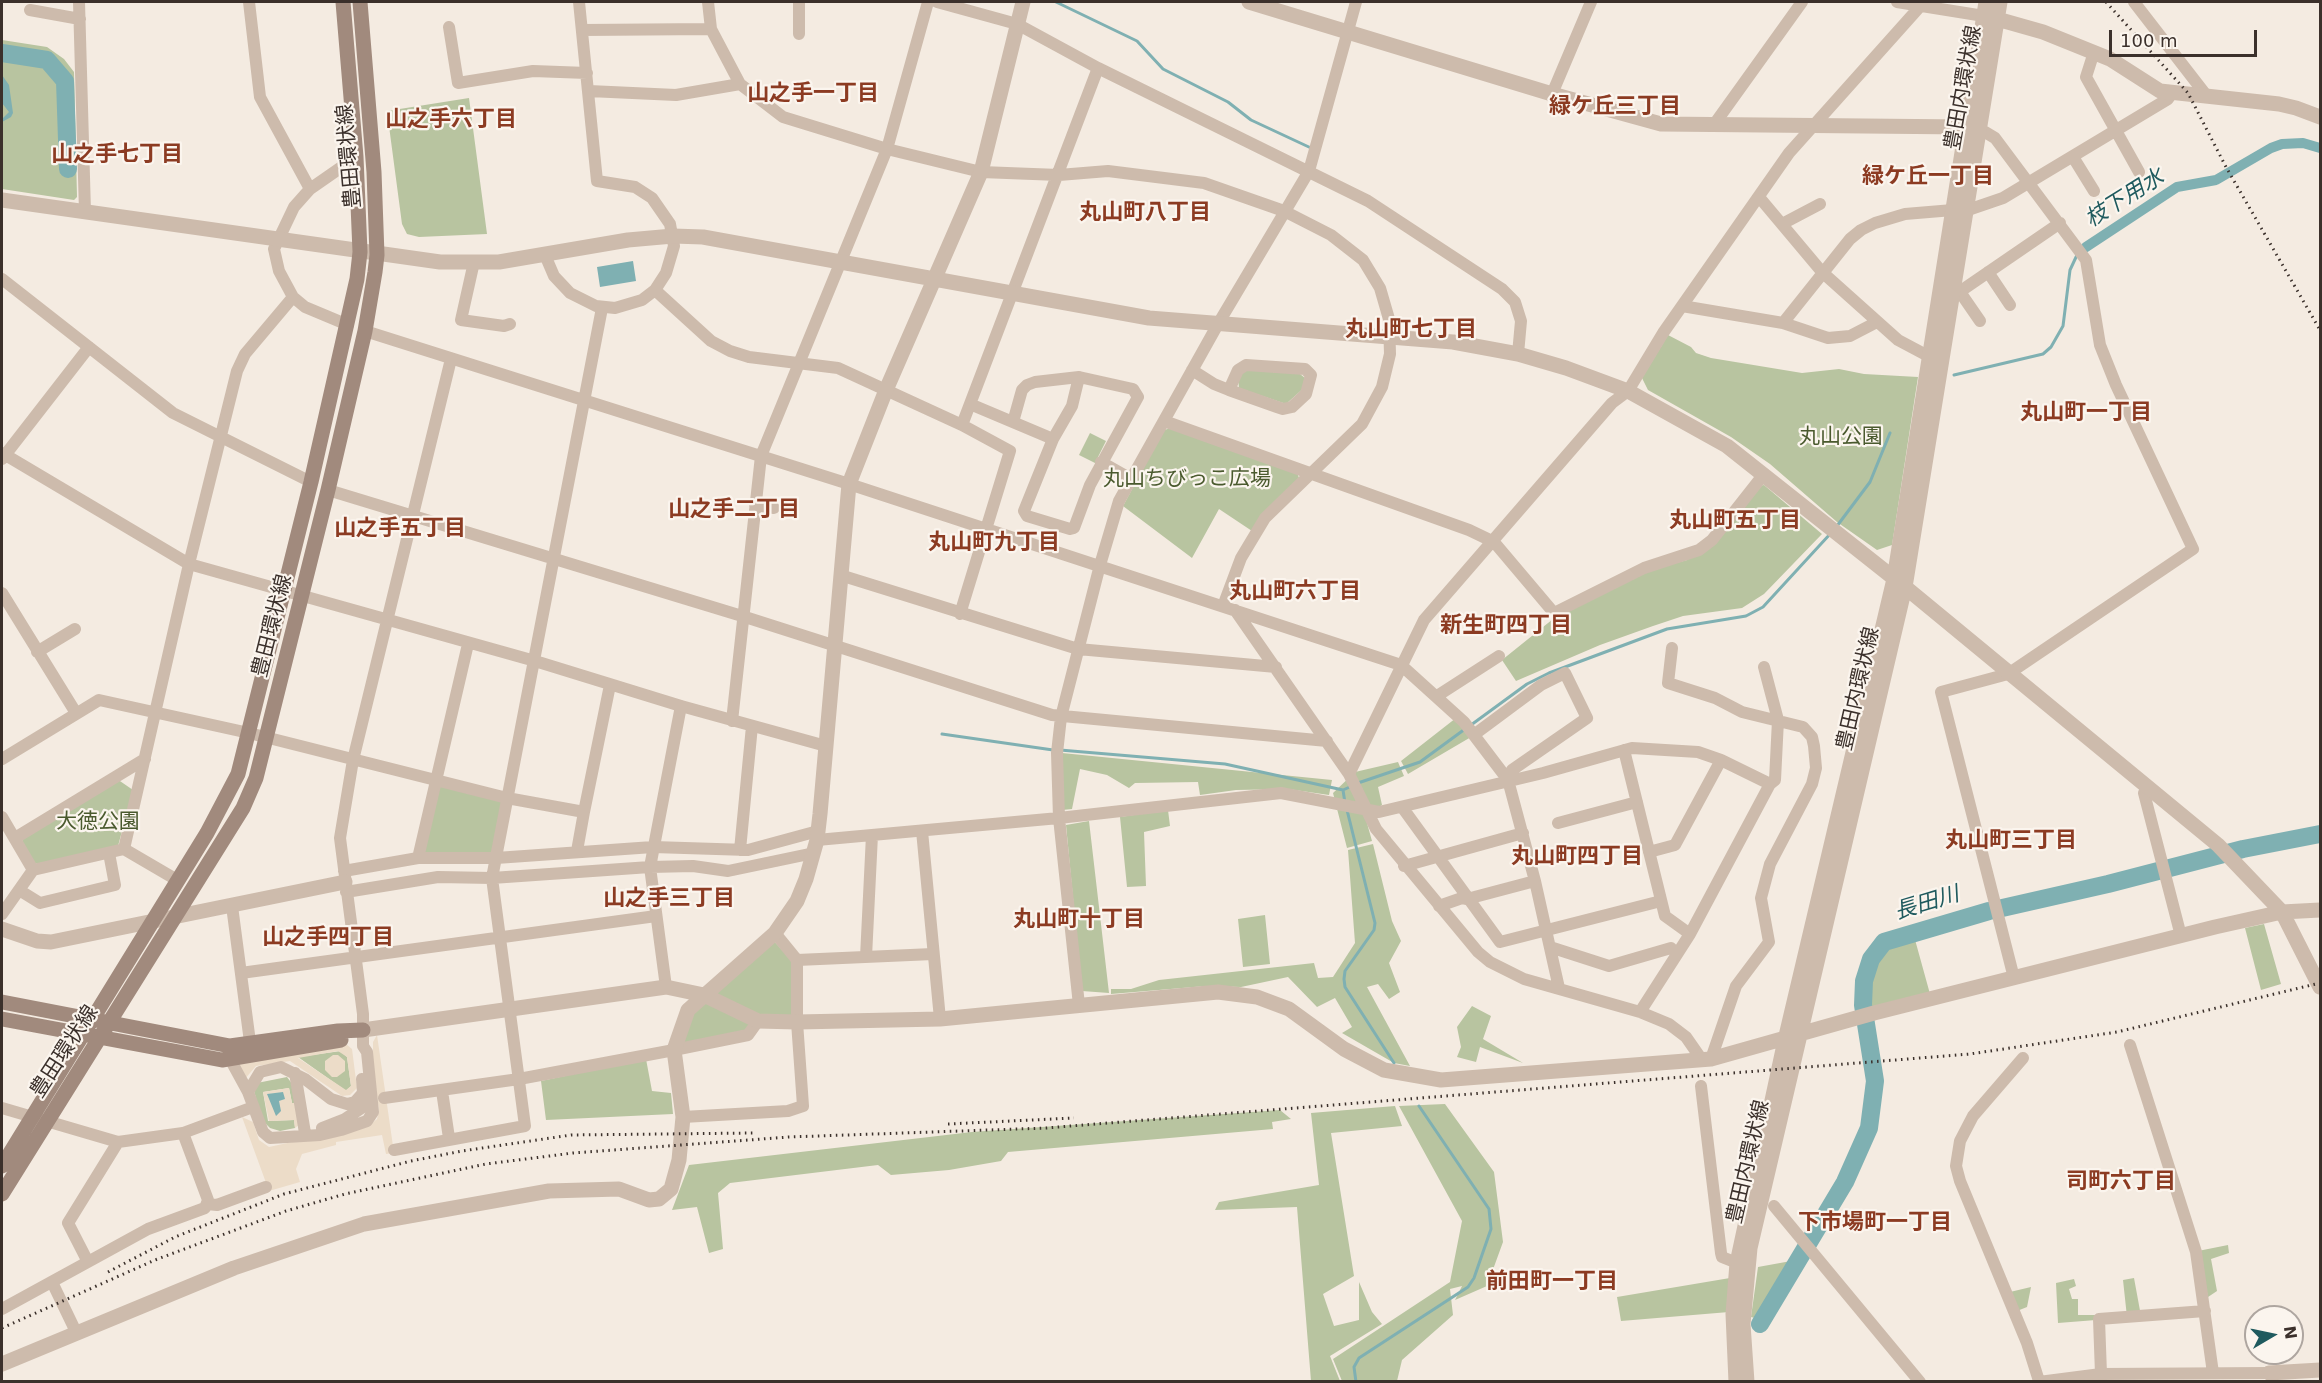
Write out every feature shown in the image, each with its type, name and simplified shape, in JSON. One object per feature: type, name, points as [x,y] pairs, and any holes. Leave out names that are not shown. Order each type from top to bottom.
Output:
[{"type":"main road","name":"豊田環状線","points":[[2,1194],[80,1035],[152,922],[224,803],[238,774],[348,325],[360,252],[356,157],[343,2]]},
{"type":"main road","name":"豊田環状線","points":[[2,1166],[109,1023],[243,808],[256,778],[268,738],[328,490],[364,331],[377,255],[374,172],[360,2]]},
{"type":"main road","points":[[2,1002],[217,1045],[230,1046],[338,1031],[359,1036]]},
{"type":"main road","points":[[2,1018],[195,1056],[230,1059],[359,1036]]},
{"type":"street","points":[[79,2],[85,212]]},
{"type":"street","points":[[249,2],[260,97],[310,189]]},
{"type":"street","points":[[545,255],[554,276],[565,289],[602,308],[628,305],[656,290],[672,256],[673,236],[665,214],[644,191],[620,184],[597,181],[579,2]]},
{"type":"street","points":[[708,2],[711,29],[740,84],[760,102],[783,117],[887,149],[981,172],[1059,175],[1108,171],[1204,183],[1284,211],[1331,235],[1363,260],[1380,288],[1391,337],[1388,367],[1371,412],[1352,436],[1265,518],[1241,558],[1229,608]]},
{"type":"street","points":[[799,2],[799,34]]},
{"type":"street","points":[[732,721],[760,456],[887,149],[928,2]]},
{"type":"street","points":[[937,2],[1017,24],[1098,68],[1368,201],[1502,290],[1515,302],[1520,311],[1518,354]]},
{"type":"street","points":[[2,1364],[234,1268],[364,1224],[549,1191],[619,1189],[649,1200],[660,1199],[675,1181],[683,1117],[674,1050],[688,1010],[751,957],[774,933],[797,901],[816,841],[849,484],[886,390],[981,172],[1023,2]]},
{"type":"street","points":[[1249,2],[1645,121],[1683,126],[1971,129],[1985,132],[1995,138],[2080,251],[2091,278],[2104,356],[2193,549],[2008,674],[1941,692],[2014,978]]},
{"type":"street","points":[[1079,1005],[1059,818],[1057,753],[1061,717],[1100,566],[1119,501],[1218,324],[1309,171],[1346,31],[1356,2]]},
{"type":"street","points":[[1552,94],[1591,2]]},
{"type":"street","points":[[1713,126],[1802,2]]},
{"type":"street","points":[[1897,2],[1989,12],[2110,59],[2160,91],[2296,108],[2320,117]]},
{"type":"street","name":"豊田内環状線","points":[[1899,583],[1930,357],[1959,210],[1989,12],[2000,2]]},
{"type":"street","points":[[2134,2],[2206,95]]},
{"type":"street","points":[[1349,775],[1424,620],[1494,542],[1612,403],[1628,391],[1682,306],[1789,153],[1922,4]]},
{"type":"street","points":[[30,10],[80,19]]},
{"type":"street","points":[[449,27],[458,83],[533,70],[587,73]]},
{"type":"street","points":[[582,30],[711,29]]},
{"type":"street","points":[[2094,52],[2086,77],[2139,172]]},
{"type":"street","points":[[962,425],[1098,68]]},
{"type":"street","points":[[589,92],[676,95],[740,84]]},
{"type":"street","points":[[1783,323],[1850,239],[1875,223],[1924,210],[1959,210],[2003,198],[2168,99],[2172,93]]},
{"type":"street","points":[[348,325],[305,307],[293,297],[277,265],[274,249],[276,240],[294,207],[310,189],[356,157]]},
{"type":"street","points":[[2073,157],[2094,192]]},
{"type":"street","points":[[1759,197],[1822,272],[1898,340],[1930,357]]},
{"type":"street","points":[[2,200],[377,255],[440,262],[499,262],[628,240],[673,236],[703,237],[1149,318],[1453,342],[1518,354],[1566,368],[1628,391],[1727,446],[1899,583],[2227,854],[2282,912],[2320,987]]},
{"type":"street","points":[[1782,224],[1820,204]]},
{"type":"street","name":"豊田内環状線","points":[[1736,1382],[1733,1314],[1737,1263],[1899,583],[1956,295],[1959,210]]},
{"type":"street","points":[[1980,321],[1956,295],[2060,223]]},
{"type":"street","points":[[474,262],[461,320],[504,326],[510,324]]},
{"type":"street","points":[[1988,272],[2010,305]]},
{"type":"street","points":[[2,279],[173,413],[311,482]]},
{"type":"street","points":[[656,290],[711,341],[749,357],[838,368],[962,425],[1010,451],[960,614]]},
{"type":"street","points":[[124,849],[189,564],[233,385],[244,354],[293,297]]},
{"type":"street","points":[[1682,306],[1783,323],[1828,338],[1850,336],[1877,322]]},
{"type":"street","points":[[394,1150],[449,1138],[525,1126],[492,878],[602,308]]},
{"type":"street","points":[[364,331],[849,484],[1401,665],[1470,728],[1508,780],[1523,833],[1559,988]]},
{"type":"street","points":[[90,347],[3,456],[189,564],[826,746]]},
{"type":"street","points":[[248,1092],[260,1072],[281,1067],[295,1073],[338,1103],[355,1102],[363,1093],[358,1051],[363,1014],[340,838],[353,760],[451,359]]},
{"type":"street","points":[[1192,370],[1229,390],[1276,407],[1289,408],[1308,390],[1311,375],[1305,369],[1245,365],[1238,370],[1229,390]]},
{"type":"street","points":[[1013,422],[1022,390],[1035,382],[1079,377],[1133,389],[1137,397],[1101,462],[1074,528],[1070,529],[1027,516],[1024,511],[1053,439],[1072,406],[1079,377]]},
{"type":"street","points":[[970,404],[1053,439]]},
{"type":"street","points":[[1164,421],[1312,472],[1469,530],[1494,542],[1554,613],[1644,568],[1699,550],[1712,540],[1764,474]]},
{"type":"street","points":[[1101,462],[1131,479]]},
{"type":"street","points":[[328,490],[742,616],[1061,717],[1327,741]]},
{"type":"street","points":[[755,505],[774,508]]},
{"type":"street","points":[[840,575],[1078,650],[1276,667]]},
{"type":"street","points":[[2,593],[76,713]]},
{"type":"street","points":[[1229,608],[1276,667],[1327,741],[1349,775],[1376,829],[1404,866],[1490,962],[1524,980],[1640,1012],[1678,1030],[1707,1060]]},
{"type":"street","points":[[37,652],[75,629]]},
{"type":"street","points":[[418,858],[434,780],[468,644]]},
{"type":"street","points":[[1672,648],[1668,683],[1716,698],[1742,712],[1808,730],[1812,737],[1816,768],[1798,813],[1770,864],[1761,898],[1769,942],[1736,986],[1707,1060]]},
{"type":"street","points":[[1437,696],[1499,656]]},
{"type":"street","points":[[1640,1012],[1690,934],[1770,784],[1775,780],[1778,720],[1764,667]]},
{"type":"street","points":[[1470,728],[1565,673],[1587,718],[1512,770],[1508,780]]},
{"type":"street","points":[[577,851],[610,685]]},
{"type":"street","points":[[2,759],[99,700],[249,733],[507,798],[584,812]]},
{"type":"street","points":[[666,987],[650,867],[681,706]]},
{"type":"street","points":[[740,850],[752,726]]},
{"type":"street","points":[[2,929],[37,941],[51,942],[345,882],[418,858],[496,858],[653,847],[740,850],[1281,793],[1368,812],[1402,807],[1543,773],[1632,748],[1698,752],[1721,760],[1770,784]]},
{"type":"street","points":[[1624,750],[1665,916],[1690,934]]},
{"type":"street","points":[[15,837],[145,759]]},
{"type":"street","points":[[1649,852],[1675,845],[1721,760]]},
{"type":"street","points":[[2148,788],[2144,793],[2181,936]]},
{"type":"street","points":[[1557,823],[1636,802]]},
{"type":"street","points":[[1402,807],[1500,942],[1661,901]]},
{"type":"street","points":[[2,817],[33,870]]},
{"type":"street","points":[[922,831],[940,1018]]},
{"type":"street","points":[[1404,866],[1436,855],[1523,833]]},
{"type":"street","points":[[867,957],[872,835]]},
{"type":"street","points":[[345,882],[492,878],[650,867],[693,866],[728,871],[816,841]]},
{"type":"street","points":[[2,914],[33,870],[124,849],[177,880]]},
{"type":"street","points":[[19,890],[40,903],[115,885],[109,853]]},
{"type":"street","points":[[1439,906],[1462,898],[1467,899],[1535,882]]},
{"type":"street","points":[[232,906],[250,1042]]},
{"type":"street","points":[[359,1036],[511,1009],[666,987],[704,995],[758,1022],[940,1018],[1218,992],[1257,997],[1289,1009],[1344,1049],[1384,1070],[1434,1080],[1707,1060],[1858,1017],[2181,936],[2282,912],[2320,910]]},
{"type":"street","points":[[242,973],[656,916]]},
{"type":"street","points":[[683,1117],[788,1111],[803,1106],[797,1022],[797,960],[774,933]]},
{"type":"street","points":[[1550,947],[1610,966],[1671,948]]},
{"type":"street","points":[[797,960],[933,954]]},
{"type":"street","points":[[384,1098],[519,1079],[748,1035],[758,1022]]},
{"type":"street","points":[[230,1059],[248,1092],[263,1132],[270,1138],[320,1135],[367,1121],[373,1112],[367,1052],[359,1036]]},
{"type":"street","name":"豊田内環状線","points":[[1747,1382],[1743,1324],[1750,1248],[1792,1037]]},
{"type":"street","points":[[2130,1045],[2196,1252],[2213,1373]]},
{"type":"street","points":[[2023,1058],[1973,1116],[1960,1141],[1956,1166],[1960,1181],[2027,1343],[2039,1381],[2101,1374],[2213,1373],[2235,1377],[2320,1370]]},
{"type":"street","points":[[295,1073],[305,1134]]},
{"type":"street","points":[[1701,1086],[1720,1253],[1722,1257],[1737,1263]]},
{"type":"street","points":[[442,1090],[449,1138]]},
{"type":"street","points":[[291,1137],[345,1119],[366,1105],[371,1093]]},
{"type":"street","points":[[2,1108],[118,1142],[183,1133],[253,1107]]},
{"type":"street","points":[[2,1309],[148,1229],[205,1208],[208,1200],[183,1133]]},
{"type":"street","points":[[88,1262],[68,1223],[118,1142]]},
{"type":"street","points":[[207,1204],[218,1206],[266,1187]]},
{"type":"street","points":[[1774,1206],[1920,1382]]},
{"type":"street","points":[[52,1282],[77,1334]]},
{"type":"street","points":[[2101,1374],[2099,1319],[2205,1311]]},
{"type":"green space","points":[[2,40],[47,47],[64,59],[74,72],[77,197],[74,200],[2,189]]},
{"type":"green space","points":[[469,98],[487,234],[419,237],[407,234],[402,224],[387,111]]},
{"type":"green space","name":"丸山公園","points":[[1668,335],[1691,347],[1696,353],[1711,358],[1802,373],[1839,369],[1864,374],[1918,377],[1892,545],[1877,550],[1837,522],[1770,464],[1731,437],[1648,390],[1642,378]]},
{"type":"green space","points":[[1245,370],[1300,374],[1305,378],[1305,387],[1286,404],[1239,388],[1238,378]]},
{"type":"green space","name":"丸山ちびっこ広場","points":[[1171,428],[1297,472],[1299,478],[1252,531],[1219,509],[1192,558],[1123,506],[1164,430]]},
{"type":"green space","points":[[1090,433],[1106,441],[1095,463],[1079,455]]},
{"type":"green space","name":"丸山公園","points":[[1764,485],[1822,534],[1764,594],[1742,608],[1683,616],[1653,626],[1600,645],[1516,681],[1502,660],[1553,619],[1643,572],[1687,560],[1759,486]]},
{"type":"green space","points":[[1456,718],[1471,737],[1408,774],[1401,761]]},
{"type":"green space","points":[[1062,753],[1332,780],[1329,795],[1288,789],[1236,790],[1200,795],[1198,782],[1135,783],[1129,788],[1107,775],[1080,769],[1072,809],[1062,810]]},
{"type":"green space","points":[[1398,762],[1404,776],[1378,787],[1382,805],[1365,816],[1372,841],[1347,848],[1333,793],[1355,772]]},
{"type":"green space","name":"大徳公園","points":[[117,779],[133,790],[118,846],[40,865],[35,863],[22,843],[23,837]]},
{"type":"green space","points":[[435,782],[505,799],[494,856],[421,855]]},
{"type":"green space","points":[[1168,810],[1170,826],[1144,832],[1146,886],[1127,887],[1120,817]]},
{"type":"green space","points":[[1089,821],[1109,993],[1082,991],[1066,825]]},
{"type":"green space","points":[[1373,844],[1392,921],[1401,941],[1389,963],[1400,992],[1389,999],[1378,984],[1367,987],[1410,1066],[1394,1063],[1342,1033],[1352,1027],[1335,998],[1317,1007],[1288,977],[1241,987],[1206,986],[1111,994],[1111,989],[1131,989],[1159,980],[1314,963],[1318,978],[1333,977],[1355,943],[1348,850]]},
{"type":"green space","points":[[1265,915],[1270,964],[1243,967],[1238,919]]},
{"type":"green space","points":[[2264,924],[2281,984],[2261,990],[2245,928]]},
{"type":"green space","points":[[1914,936],[1930,994],[1869,1008],[1868,982],[1878,959],[1889,944]]},
{"type":"green space","points":[[773,940],[792,961],[793,1019],[680,1045],[691,1014]]},
{"type":"green space","points":[[1472,1006],[1491,1016],[1483,1039],[1523,1063],[1480,1047],[1476,1062],[1457,1057],[1461,1047],[1457,1027]]},
{"type":"green space","points":[[341,1051],[347,1057],[351,1086],[346,1091],[298,1057]]},
{"type":"green space","points":[[646,1059],[652,1091],[671,1093],[673,1114],[546,1120],[541,1081]]},
{"type":"green space","points":[[287,1077],[293,1085],[297,1103],[292,1103],[289,1088],[263,1092],[268,1121],[294,1120],[295,1128],[280,1131],[270,1128],[262,1120],[254,1091],[257,1083]]},
{"type":"green space","points":[[1445,1104],[1494,1172],[1503,1242],[1487,1286],[1455,1300],[1462,1286],[1450,1289],[1453,1315],[1402,1360],[1397,1381],[1342,1381],[1333,1359],[1450,1282],[1462,1221],[1399,1106]]},
{"type":"green space","points":[[1395,1106],[1402,1126],[1331,1133],[1354,1276],[1323,1294],[1334,1326],[1359,1320],[1359,1282],[1372,1312],[1382,1324],[1330,1356],[1340,1381],[1311,1381],[1297,1207],[1215,1210],[1219,1202],[1319,1185],[1311,1113]]},
{"type":"green space","points":[[1280,1110],[1291,1119],[1272,1122],[1273,1129],[1008,1152],[1001,1161],[949,1170],[891,1175],[878,1165],[730,1183],[718,1193],[723,1249],[709,1253],[697,1207],[672,1210],[689,1165],[972,1132]]},
{"type":"green space","points":[[2228,1245],[2229,1253],[2211,1259],[2217,1291],[2208,1297],[2198,1251]]},
{"type":"green space","points":[[1791,1261],[1759,1319],[1751,1317],[1758,1267]]},
{"type":"green space","points":[[1730,1278],[1729,1312],[1621,1321],[1617,1297]]},
{"type":"green space","points":[[2134,1278],[2141,1316],[2127,1317],[2123,1280]]},
{"type":"green space","points":[[2074,1279],[2076,1286],[2069,1289],[2072,1299],[2078,1299],[2078,1315],[2098,1315],[2096,1320],[2058,1323],[2056,1283]]},
{"type":"green space","points":[[2031,1287],[2027,1307],[2017,1311],[2010,1292]]},
{"type":"shaded area","points":[[377,1035],[394,1153],[386,1154],[382,1135],[336,1142],[336,1145],[302,1154],[296,1169],[300,1182],[269,1191],[242,1117],[253,1122],[259,1140],[269,1147],[370,1125],[377,1119],[379,1110],[373,1067],[373,1042]]},
{"type":"shaded area","points":[[346,1044],[352,1049],[357,1088],[350,1095],[342,1096],[290,1061],[256,1066],[244,1080],[238,1061]],"holes":[[[338,1051],[347,1057],[351,1086],[346,1090],[298,1058]]]},
{"type":"shaded area","points":[[333,1055],[338,1055],[345,1061],[345,1071],[337,1077],[332,1077],[325,1070],[325,1061]]},
{"type":"shaded area","points":[[289,1088],[292,1103],[297,1103],[301,1123],[295,1128],[294,1120],[269,1121],[263,1092]]},
{"type":"water","points":[[2,75],[9,85],[13,113],[11,117],[2,122],[9,112],[2,103]]},
{"type":"water","points":[[633,261],[636,281],[600,287],[597,267]]},
{"type":"water","points":[[283,1092],[285,1099],[279,1101],[281,1111],[276,1116],[267,1094]]},
{"type":"waterway","points":[[1056,2],[1137,41],[1163,69],[1228,102],[1251,120],[1311,148]]},
{"type":"waterway","points":[[2,53],[47,60],[65,81],[68,169]]},
{"type":"waterway","name":"枝下用水","points":[[2086,247],[2177,187],[2216,180],[2282,144],[2303,143],[2320,148]]},
{"type":"waterway","points":[[1954,375],[2043,354],[2051,347],[2063,326],[2070,270],[2077,255]]},
{"type":"waterway","points":[[1837,526],[1870,482],[1890,433]]},
{"type":"waterway","points":[[1471,725],[1527,684],[1549,673],[1667,629],[1746,616],[1763,607],[1831,533]]},
{"type":"waterway","points":[[1358,783],[1420,762],[1465,729]]},
{"type":"waterway","points":[[942,734],[1053,750]]},
{"type":"waterway","points":[[1060,750],[1225,764],[1343,790],[1352,786]]},
{"type":"waterway","points":[[1343,790],[1345,803]]},
{"type":"waterway","points":[[1347,810],[1375,923],[1374,930],[1345,971],[1345,987],[1394,1063]]},
{"type":"waterway","name":"長田川","points":[[1760,1324],[1845,1182],[1869,1128],[1875,1081],[1863,1005],[1864,981],[1871,959],[1884,942],[1989,911],[2108,884],[2243,849],[2320,834]]},
{"type":"waterway","points":[[1356,1382],[1354,1367],[1359,1358],[1468,1287],[1474,1278],[1491,1229],[1489,1209],[1419,1106]]},
{"type":"railway","points":[[2106,2],[2188,93],[2226,167],[2320,330]]},
{"type":"railway","points":[[2,1328],[155,1260],[286,1211],[345,1194],[486,1164],[573,1153],[789,1137],[1046,1128],[1970,1054],[2117,1032],[2320,983]]},
{"type":"railway","points":[[948,1124],[1074,1118]]},
{"type":"railway","points":[[108,1272],[175,1237],[284,1194],[411,1161],[571,1135],[753,1133]]},
{"type":"district","name":"山之手一丁目","points":[[813,94]]},
{"type":"district","name":"緑ケ丘三丁目","points":[[1615,107]]},
{"type":"district","name":"山之手六丁目","points":[[451,120]]},
{"type":"district","name":"山之手七丁目","points":[[117,155]]},
{"type":"district","name":"緑ケ丘一丁目","points":[[1928,177]]},
{"type":"district","name":"丸山町八丁目","points":[[1145,213]]},
{"type":"district","name":"丸山町七丁目","points":[[1411,330]]},
{"type":"district","name":"丸山町一丁目","points":[[2086,413]]},
{"type":"district","name":"山之手二丁目","points":[[734,510]]},
{"type":"district","name":"丸山町五丁目","points":[[1735,521]]},
{"type":"district","name":"山之手五丁目","points":[[400,529]]},
{"type":"district","name":"丸山町九丁目","points":[[994,543]]},
{"type":"district","name":"丸山町六丁目","points":[[1295,592]]},
{"type":"district","name":"新生町四丁目","points":[[1506,626]]},
{"type":"district","name":"丸山町三丁目","points":[[2011,841]]},
{"type":"district","name":"丸山町四丁目","points":[[1577,857]]},
{"type":"district","name":"山之手三丁目","points":[[669,899]]},
{"type":"district","name":"丸山町十丁目","points":[[1079,920]]},
{"type":"district","name":"山之手四丁目","points":[[328,938]]},
{"type":"district","name":"司町六丁目","points":[[2121,1182]]},
{"type":"district","name":"下市場町一丁目","points":[[1875,1223]]},
{"type":"district","name":"前田町一丁目","points":[[1552,1282]]}]
